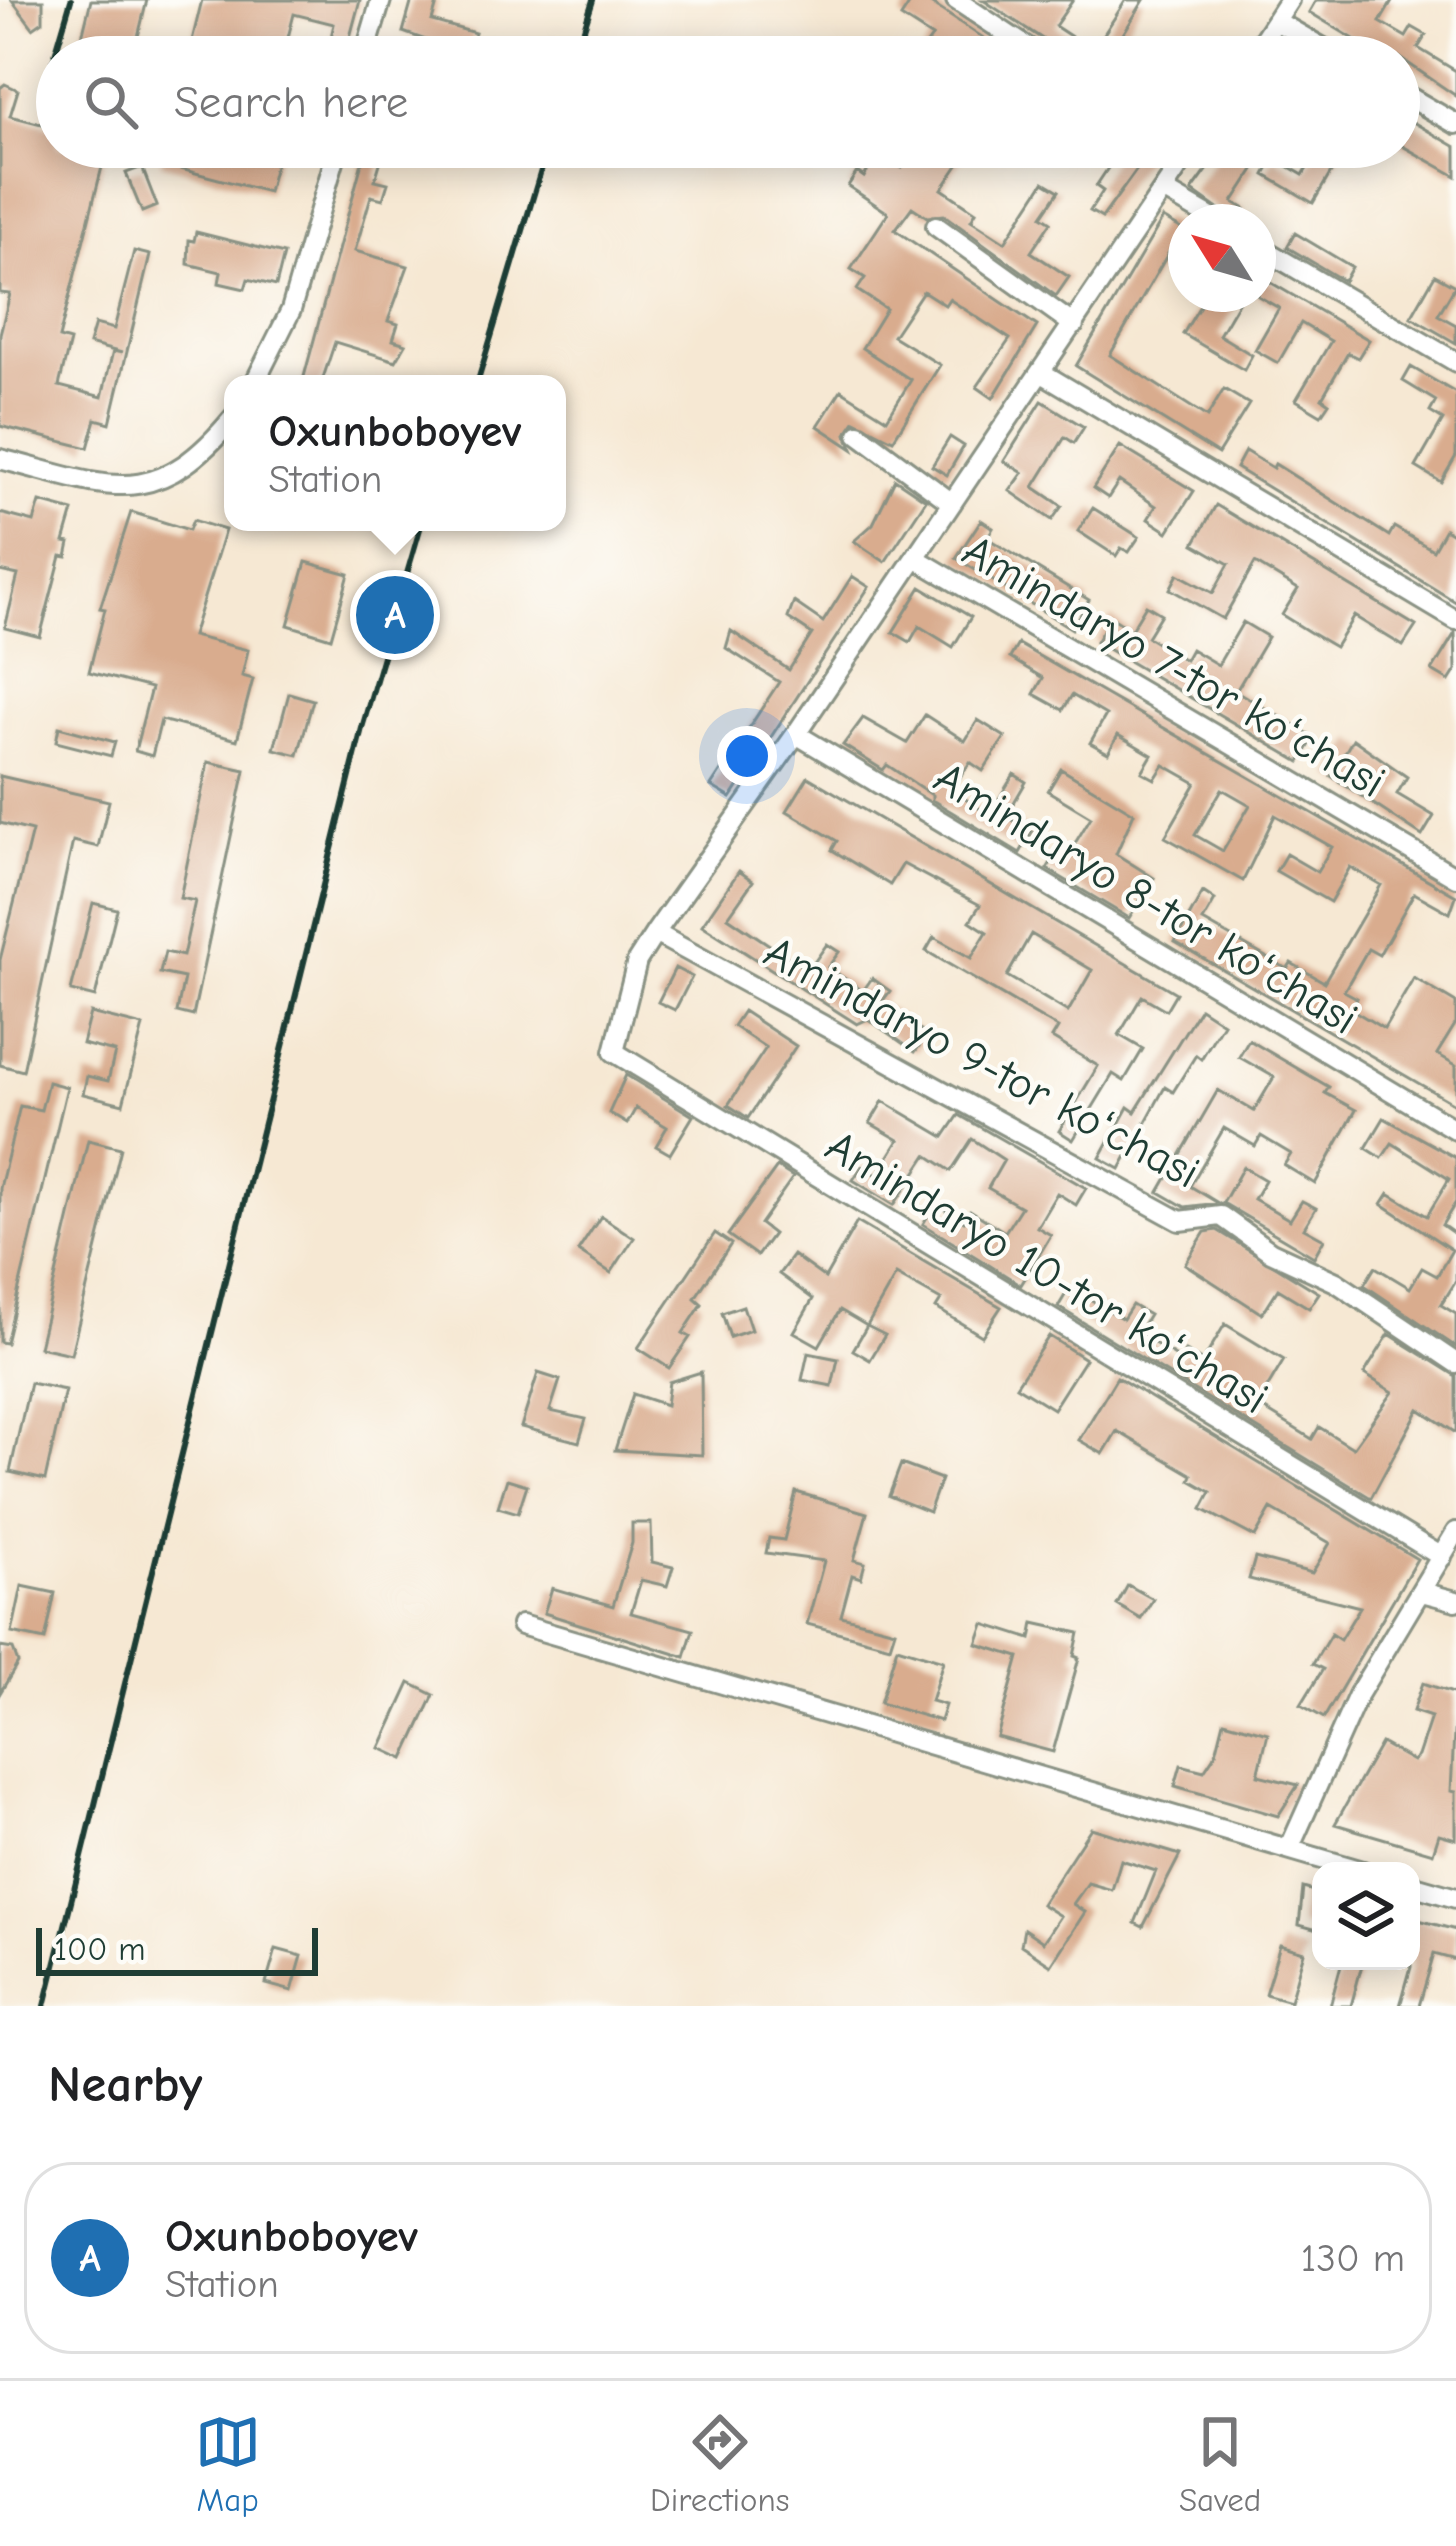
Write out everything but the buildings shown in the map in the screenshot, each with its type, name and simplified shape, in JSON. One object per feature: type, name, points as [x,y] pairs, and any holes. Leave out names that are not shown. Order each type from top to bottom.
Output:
[{"type":"street","points":[[370,36],[381,0]]},
{"type":"street","points":[[956,0],[1010,36]]},
{"type":"street","points":[[1266,36],[1289,0]]},
{"type":"street","points":[[1276,21],[1302,36]]},
{"type":"street","points":[[1420,104],[1456,124]]},
{"type":"street","points":[[258,375],[291,310],[332,168]]},
{"type":"street","points":[[655,933],[1042,373],[1175,168]]},
{"type":"street","points":[[1163,190],[1187,204]]},
{"type":"street","points":[[936,226],[1074,325]]},
{"type":"street","points":[[1276,257],[1456,362]]},
{"type":"street","points":[[1042,373],[1456,620]]},
{"type":"street","points":[[0,459],[122,490],[168,477],[206,449],[224,428]]},
{"type":"street","name":"Amindaryo 7-tor koʻchasi","points":[[859,434],[952,503]]},
{"type":"street","name":"Amindaryo 7-tor koʻchasi","points":[[915,558],[1456,878]]},
{"type":"street","name":"Amindaryo 8-tor koʻchasi","points":[[796,734],[1456,1130]]},
{"type":"street","name":"Amindaryo 10-tor koʻchasi","points":[[655,933],[638,961],[614,1052],[1442,1557]]},
{"type":"street","name":"Amindaryo 9-tor koʻchasi","points":[[655,933],[1180,1221],[1221,1216],[1271,1252],[1336,1282],[1456,1363]]},
{"type":"street","points":[[1289,1849],[1358,1695],[1456,1532]]},
{"type":"street","points":[[1423,1592],[1456,1601]]},
{"type":"street","points":[[521,1625],[1333,1862]]},
{"type":"street","points":[[1420,1888],[1456,1898]]},
{"type":"railway","points":[[60,36],[71,0]]},
{"type":"railway","points":[[582,36],[593,0]]},
{"type":"railway","points":[[480,375],[542,168]]},
{"type":"railway","points":[[45,2006],[362,728],[419,531]]},
{"type":"place","name":"Oxunboboyev","points":[[395,615]]}]
